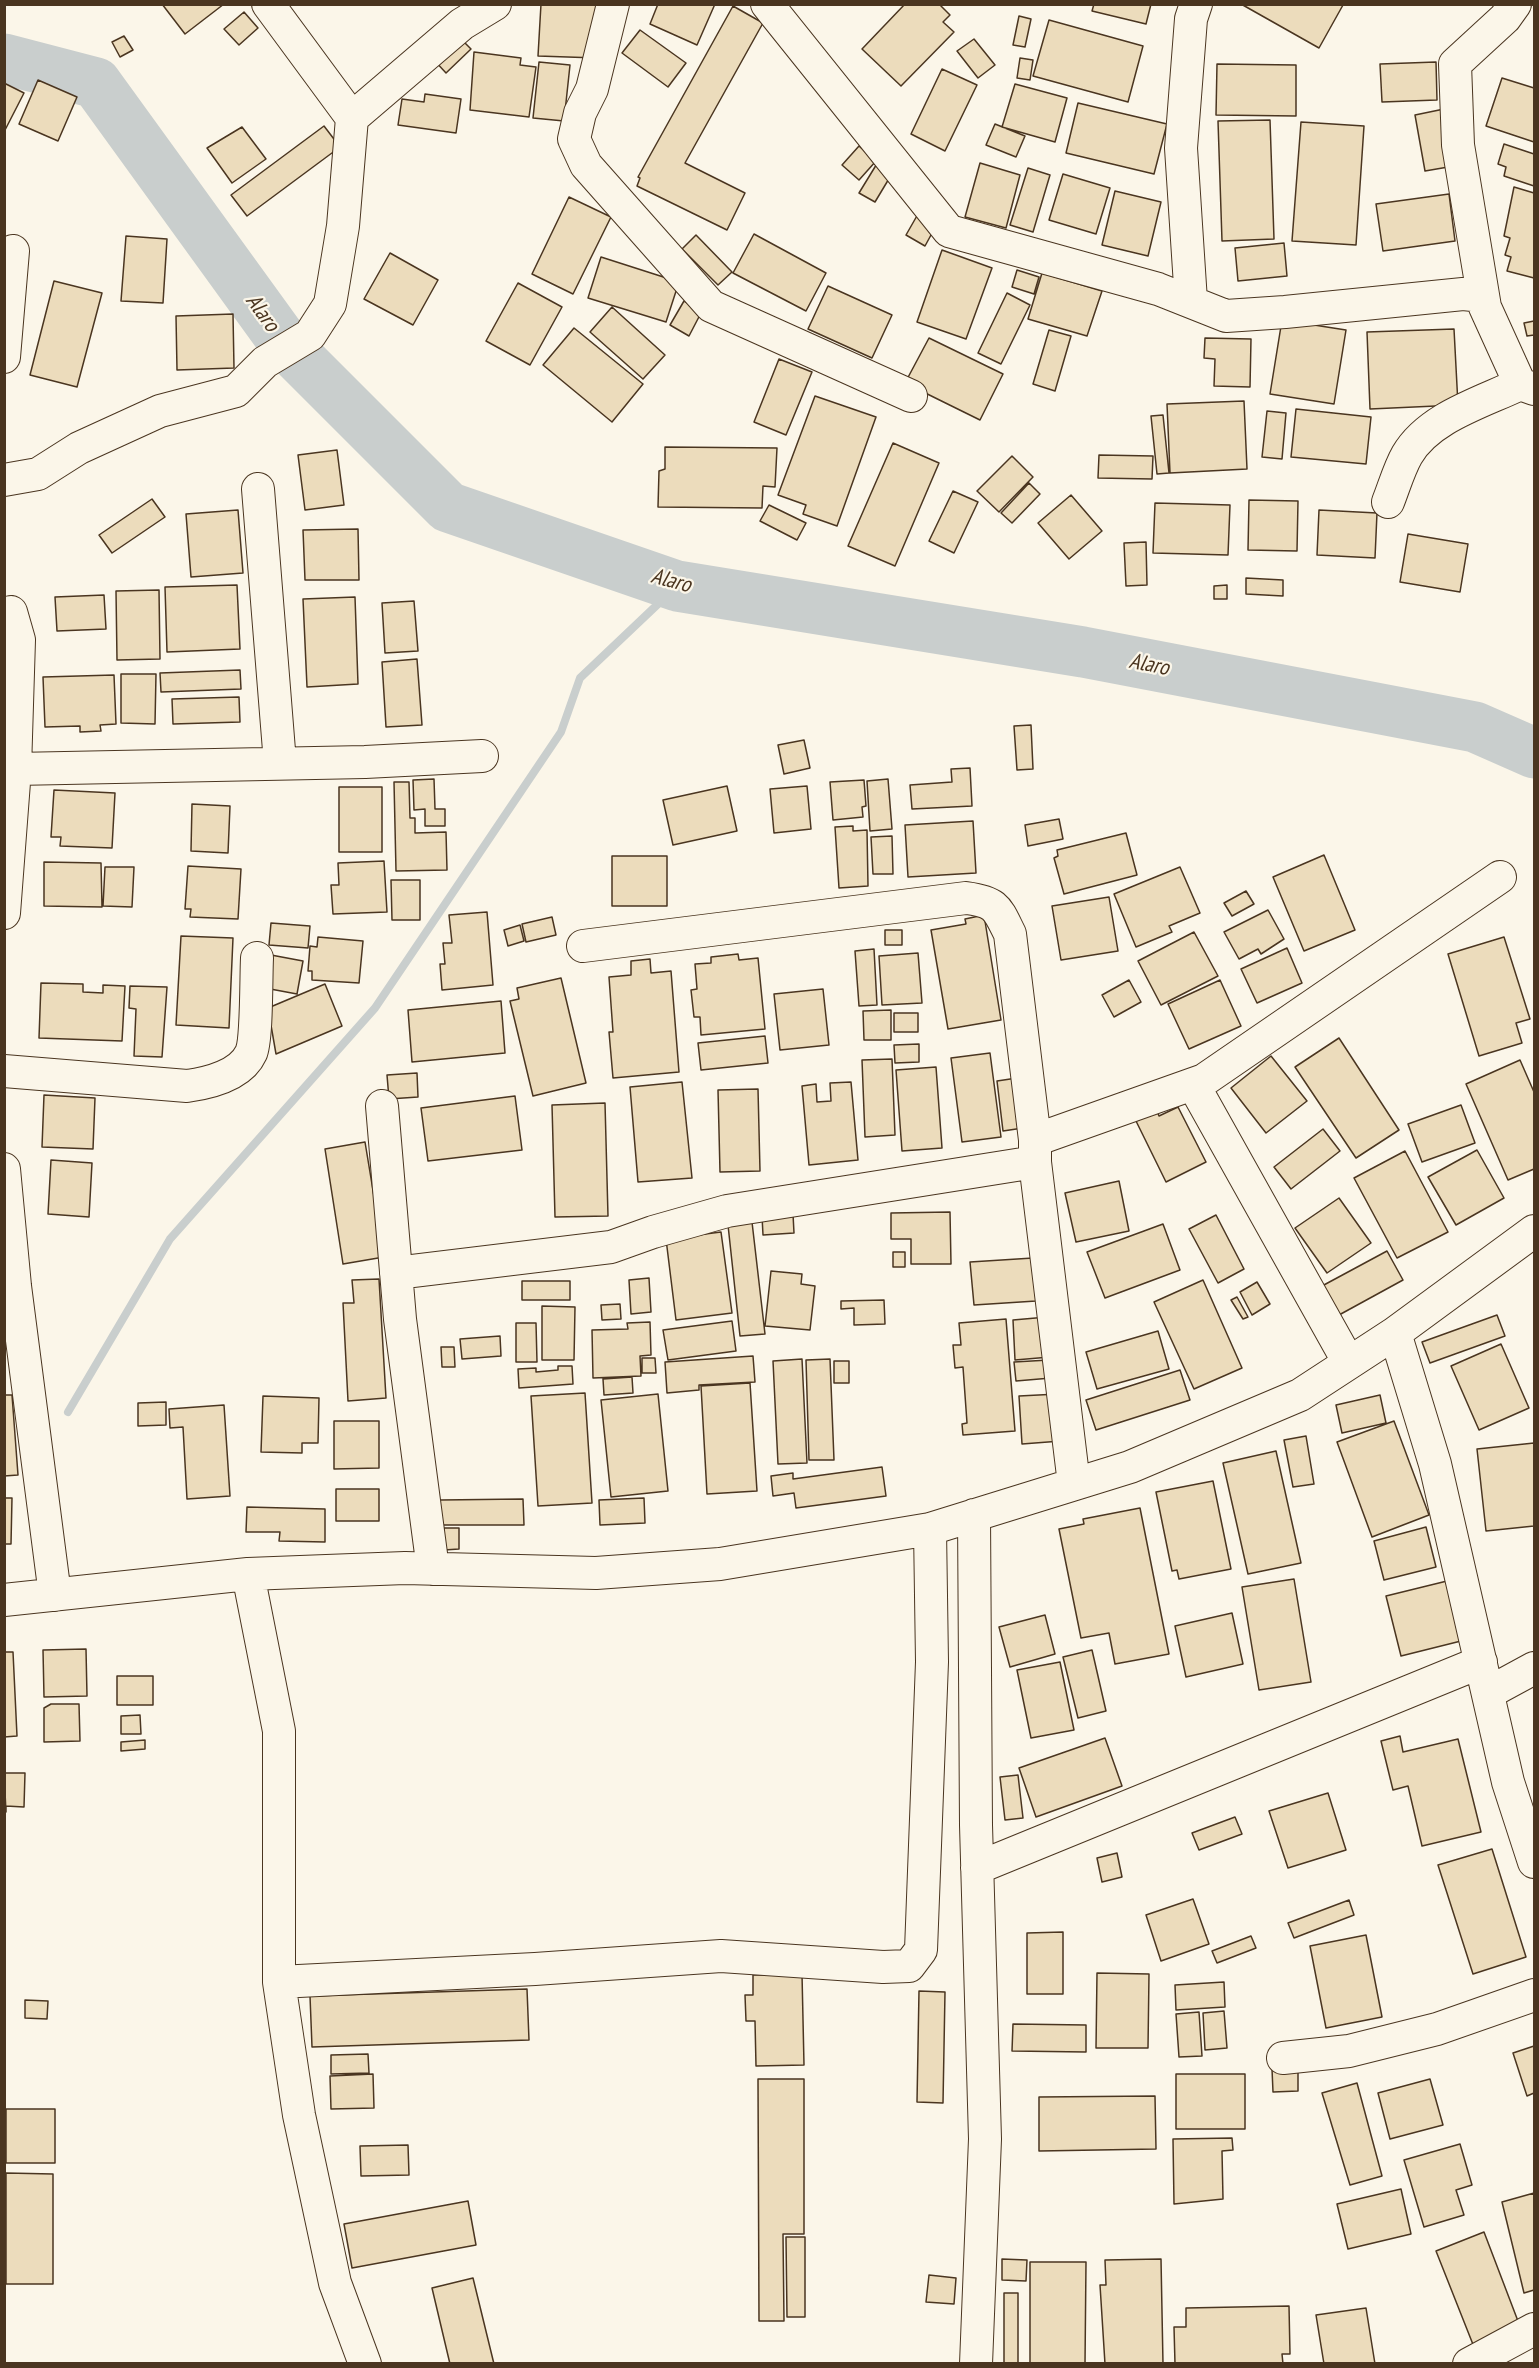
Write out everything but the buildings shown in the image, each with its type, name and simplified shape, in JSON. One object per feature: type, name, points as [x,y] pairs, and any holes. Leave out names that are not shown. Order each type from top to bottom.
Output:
[{"type":"street","points":[[4,480],[38,474],[79,448],[160,411],[236,391],[265,362],[310,335],[330,304],[343,226],[352,118],[267,4]]},
{"type":"street","points":[[352,118],[462,24],[495,4]]},
{"type":"street","points":[[613,4],[592,89],[580,113],[574,139],[586,165],[711,306],[911,396]]},
{"type":"street","points":[[767,4],[949,231],[1158,289],[1226,316],[1463,294],[1483,296]]},
{"type":"street","points":[[1191,301],[1181,148],[1191,20],[1196,4]]},
{"type":"street","points":[[1388,502],[1408,454],[1423,435],[1444,420],[1527,387],[1485,307],[1458,145],[1455,64],[1504,18],[1515,4]]},
{"type":"street","points":[[4,357],[13,251]]},
{"type":"street","points":[[258,489],[280,763]]},
{"type":"street","points":[[4,913],[15,769],[19,640],[11,612]]},
{"type":"street","points":[[15,769],[121,769],[482,756]]},
{"type":"street","points":[[396,1273],[611,1247],[653,1232],[728,1211],[1035,1151],[1204,1080],[1500,877]]},
{"type":"street","points":[[583,946],[966,898],[986,900],[996,906],[1010,934],[1074,1484]]},
{"type":"street","points":[[4,1071],[187,1086],[201,1084],[240,1069],[252,1052],[257,958]]},
{"type":"street","points":[[1193,1084],[1349,1363]]},
{"type":"street","points":[[382,1106],[400,1319],[433,1569]]},
{"type":"street","points":[[4,1169],[10,1286],[55,1595]]},
{"type":"street","points":[[4,1600],[249,1574],[433,1569],[596,1573],[720,1564],[930,1529],[1130,1467],[1300,1395],[1395,1333],[1534,1231]]},
{"type":"street","points":[[1395,1333],[1434,1464],[1508,1782],[1534,1862]]},
{"type":"street","points":[[974,1515],[977,1868],[985,2139],[976,2364]]},
{"type":"street","points":[[279,1982],[535,1970],[721,1956],[883,1967],[909,1966],[921,1950],[932,1662],[930,1529]]},
{"type":"street","points":[[249,1574],[279,1731],[279,1982],[300,2115],[335,2283],[365,2364]]},
{"type":"street","points":[[977,1868],[1481,1662]]},
{"type":"street","points":[[1488,1693],[1534,1668]]},
{"type":"street","points":[[1283,2058],[1349,2051],[1437,2029],[1534,1995]]},
{"type":"street","points":[[1469,2364],[1534,2329]]},
{"type":"waterway","name":"Alaro","points":[[4,59],[96,83],[285,344],[448,507],[677,586],[1083,652],[1475,727],[1534,753]]},
{"type":"waterway","points":[[68,1412],[170,1239],[375,1008],[561,732],[580,678],[677,586]]}]
